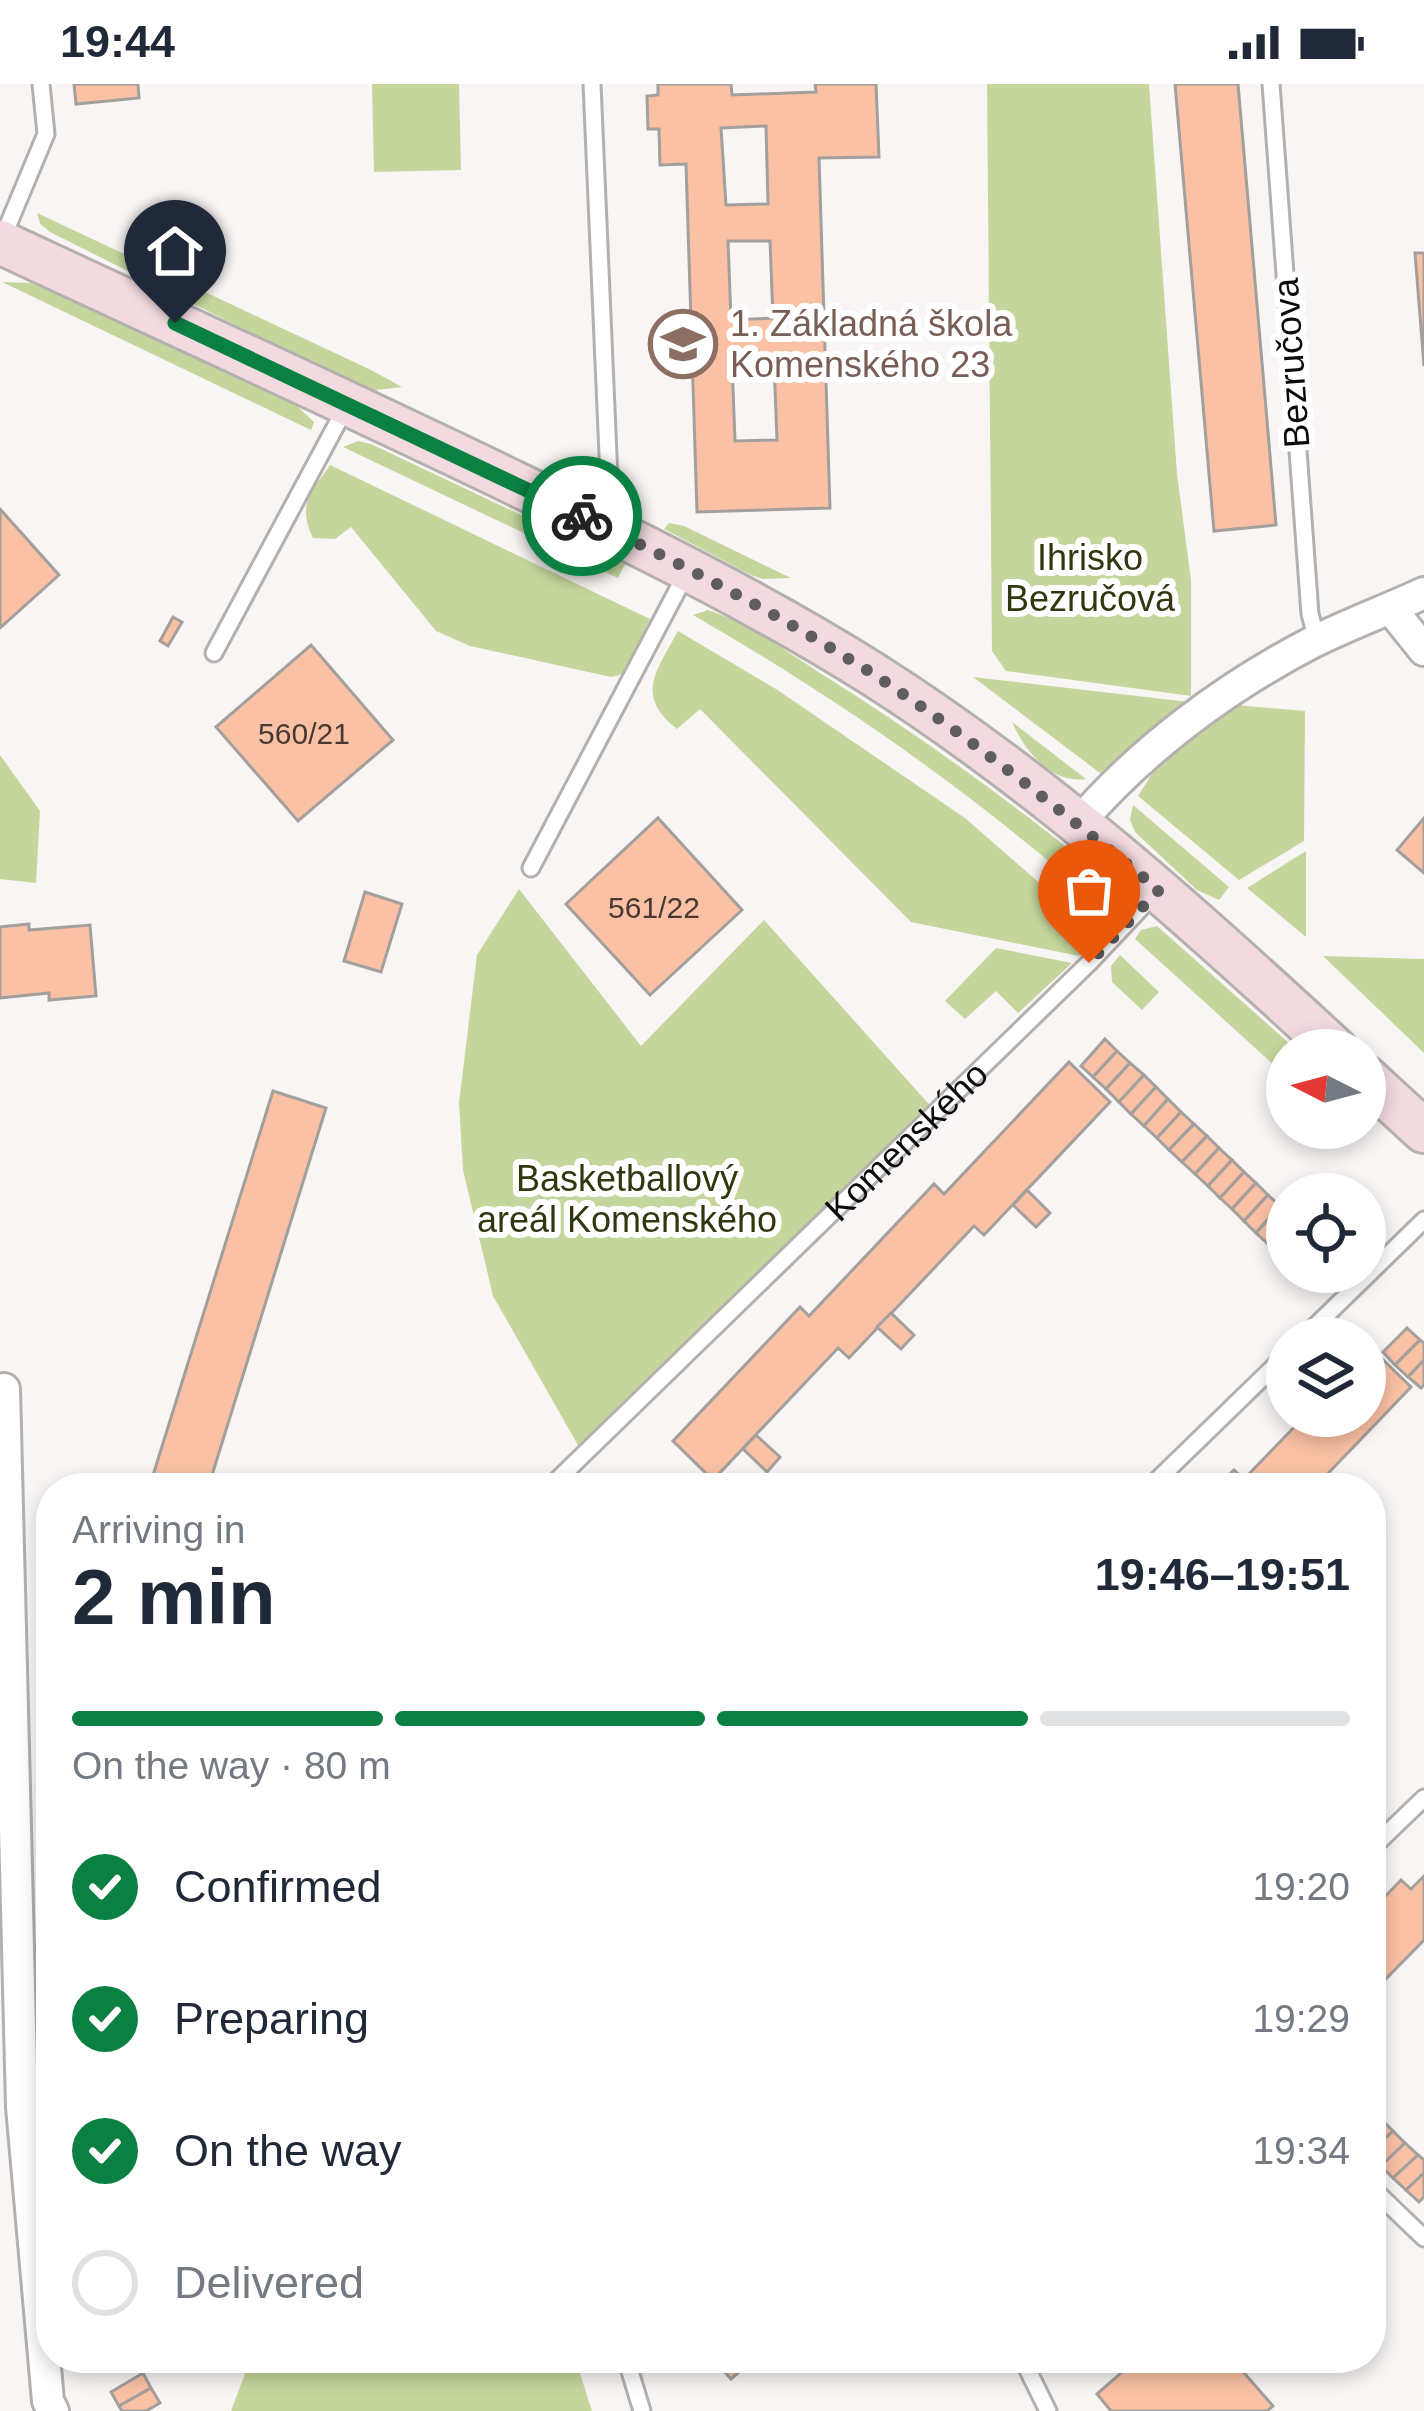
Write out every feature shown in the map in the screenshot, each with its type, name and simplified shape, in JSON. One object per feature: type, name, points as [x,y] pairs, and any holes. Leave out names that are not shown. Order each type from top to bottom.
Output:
[{"type":"street","points":[[0,244],[589,519],[872,674],[979,747],[1078,824],[1313,1029]]},
{"type":"street","points":[[1078,824],[1099,799],[1217,699],[1317,640],[1424,593]]},
{"type":"street","points":[[1391,609],[1424,650]]},
{"type":"street","points":[[1386,1096],[1424,1131]]},
{"type":"street","points":[[2,1389],[22,2108],[36,2285]]},
{"type":"street","points":[[45,2373],[52,2411]]},
{"type":"lane","points":[[0,244],[46,134],[41,84]]},
{"type":"lane","points":[[589,519],[609,478],[592,84]]},
{"type":"lane","name":"Bezručova","points":[[1271,84],[1310,614],[1317,640]]},
{"type":"lane","points":[[214,653],[348,403]]},
{"type":"lane","points":[[531,868],[689,570]]},
{"type":"lane","name":"Komenského","points":[[564,1473],[1159,890]]},
{"type":"lane","points":[[1325,1317],[1424,1220]]},
{"type":"lane","points":[[1164,1473],[1266,1374]]},
{"type":"lane","points":[[1386,1835],[1424,1798]]},
{"type":"lane","points":[[1386,2201],[1424,2238]]},
{"type":"lane","points":[[31,2237],[36,2219]]},
{"type":"lane","points":[[630,2373],[641,2411]]},
{"type":"lane","points":[[1029,2373],[1048,2411]]},
{"type":"green space","points":[[372,84],[459,84],[461,170],[374,172]]},
{"type":"green space","name":"Ihrisko Bezručová","points":[[987,84],[1149,84],[1177,474],[1191,580],[1191,696],[1006,671],[992,651]]},
{"type":"green space","points":[[37,213],[402,387],[367,391],[50,232],[40,224]]},
{"type":"green space","points":[[2,282],[31,283],[51,291],[297,406],[314,422],[311,430]]},
{"type":"green space","points":[[358,441],[625,564],[618,578],[343,447]]},
{"type":"green space","points":[[330,465],[650,619],[623,674],[611,677],[470,646],[436,631],[351,527],[335,539],[313,538],[306,507]]},
{"type":"green space","points":[[669,523],[791,578],[751,575],[664,529]]},
{"type":"green space","points":[[708,610],[780,647],[1009,803],[1117,888],[1119,903],[1112,916],[1013,832],[911,755],[804,682],[693,615]]},
{"type":"green space","points":[[678,631],[776,689],[965,818],[1099,935],[1079,956],[911,922],[700,709],[677,729],[664,717],[656,705],[654,682]]},
{"type":"green space","points":[[973,677],[1189,702],[1100,773]]},
{"type":"green space","points":[[1236,705],[1305,711],[1304,841],[1239,880],[1138,796],[1159,763]]},
{"type":"green space","points":[[1012,722],[1086,779],[1051,771],[1024,744]]},
{"type":"green space","points":[[0,755],[40,811],[36,883],[0,879]]},
{"type":"green space","points":[[1133,805],[1229,887],[1219,900],[1197,890],[1135,832],[1130,820]]},
{"type":"green space","points":[[1306,851],[1306,937],[1247,888]]},
{"type":"green space","name":"Basketballový areál Komenského","points":[[519,889],[641,1046],[764,920],[935,1111],[583,1454],[493,1296],[463,1170],[459,1103],[477,955]]},
{"type":"green space","points":[[1157,926],[1273,1029],[1266,1029],[1266,1058],[1135,939],[1141,930]]},
{"type":"green space","points":[[996,948],[1072,963],[1018,1013],[996,991],[965,1019],[945,1001]]},
{"type":"green space","points":[[1120,955],[1159,992],[1142,1010],[1112,982],[1111,966]]},
{"type":"green space","points":[[1323,956],[1424,959],[1424,1053]]},
{"type":"green space","points":[[245,2373],[580,2373],[592,2411],[231,2411]]},
{"type":"building","points":[[74,84],[138,84],[139,98],[76,104]]},
{"type":"building","points":[[658,84],[731,84],[732,95],[816,92],[815,84],[876,84],[879,157],[819,158],[830,508],[697,512],[686,164],[660,165],[659,129],[648,129],[647,96],[658,95]],"holes":[[[766,126],[768,204],[726,205],[721,128]],[[728,241],[770,241],[773,318],[731,320]],[[732,362],[774,362],[777,440],[735,441]]]},
{"type":"building","points":[[1175,84],[1238,84],[1276,525],[1214,531]]},
{"type":"building","points":[[1415,253],[1424,253],[1424,366]]},
{"type":"building","points":[[0,509],[59,575],[0,628]]},
{"type":"building","points":[[173,617],[182,622],[168,646],[160,641]]},
{"type":"building","points":[[311,645],[393,740],[298,821],[216,727]]},
{"type":"building","points":[[658,818],[742,910],[650,995],[566,904]]},
{"type":"building","points":[[1424,818],[1424,873],[1397,850]]},
{"type":"building","points":[[365,892],[402,904],[381,972],[344,961]]},
{"type":"building","points":[[29,924],[29,930],[90,925],[96,996],[49,1000],[49,993],[0,998],[0,927]]},
{"type":"building","points":[[1105,1039],[1117,1051],[1093,1077],[1081,1066]]},
{"type":"building","points":[[1117,1051],[1130,1063],[1106,1089],[1093,1077]]},
{"type":"building","points":[[1069,1062],[1110,1102],[984,1235],[974,1226],[849,1358],[838,1348],[720,1473],[706,1473],[673,1441],[800,1307],[809,1316],[934,1184],[944,1194]]},
{"type":"building","points":[[1130,1063],[1144,1075],[1119,1102],[1106,1089]]},
{"type":"building","points":[[1144,1075],[1156,1087],[1131,1114],[1119,1102]]},
{"type":"building","points":[[1156,1087],[1168,1099],[1144,1126],[1131,1114]]},
{"type":"building","points":[[273,1091],[326,1108],[213,1473],[154,1473]]},
{"type":"building","points":[[1168,1099],[1181,1112],[1157,1138],[1144,1126]]},
{"type":"building","points":[[1181,1112],[1194,1124],[1169,1150],[1157,1138]]},
{"type":"building","points":[[1194,1124],[1207,1136],[1182,1162],[1169,1150]]},
{"type":"building","points":[[1207,1136],[1219,1148],[1195,1174],[1182,1162]]},
{"type":"building","points":[[1219,1148],[1232,1160],[1208,1186],[1195,1174]]},
{"type":"building","points":[[1232,1160],[1244,1172],[1220,1198],[1208,1186]]},
{"type":"building","points":[[1244,1172],[1256,1183],[1232,1209],[1220,1198]]},
{"type":"building","points":[[1256,1183],[1266,1193],[1244,1221],[1232,1209]]},
{"type":"building","points":[[1027,1190],[1050,1213],[1036,1227],[1013,1205]]},
{"type":"building","points":[[1266,1197],[1266,1222],[1256,1233],[1244,1221]]},
{"type":"building","points":[[1266,1222],[1266,1242],[1256,1233]]},
{"type":"building","points":[[891,1313],[914,1335],[901,1349],[877,1327]]},
{"type":"building","points":[[1407,1328],[1420,1340],[1395,1365],[1386,1349]]},
{"type":"building","points":[[1420,1340],[1424,1360],[1408,1377],[1395,1365]]},
{"type":"building","points":[[1424,1360],[1424,1385],[1421,1388],[1408,1377]]},
{"type":"building","points":[[1386,1363],[1411,1387],[1386,1413]]},
{"type":"building","points":[[756,1435],[780,1457],[767,1472],[743,1449]]},
{"type":"building","points":[[1285,1437],[1363,1437],[1328,1473],[1250,1473]]},
{"type":"building","points":[[1424,1876],[1424,1940],[1386,1979],[1386,1896],[1401,1880],[1411,1889]]},
{"type":"building","points":[[1393,2131],[1405,2143],[1386,2161],[1386,2138]]},
{"type":"building","points":[[1405,2143],[1418,2155],[1393,2178],[1386,2171],[1386,2161]]},
{"type":"building","points":[[1418,2155],[1424,2160],[1424,2173],[1406,2190],[1393,2178]]},
{"type":"building","points":[[1424,2173],[1424,2197],[1419,2202],[1406,2190]]},
{"type":"building","points":[[143,2373],[151,2388],[119,2406],[111,2392]]},
{"type":"building","points":[[1121,2373],[1244,2373],[1273,2406],[1267,2411],[1111,2411],[1097,2394]]},
{"type":"building","points":[[151,2388],[160,2403],[146,2411],[122,2411],[119,2406]]},
{"type":"way so far","points":[[582,516],[770,613],[872,674],[979,747],[1159,890],[1089,963]]},
{"type":"place","name":"1. Základná škola Komenského 23","points":[[683,344]]},
{"type":"route","points":[[175,323],[582,516]]}]
